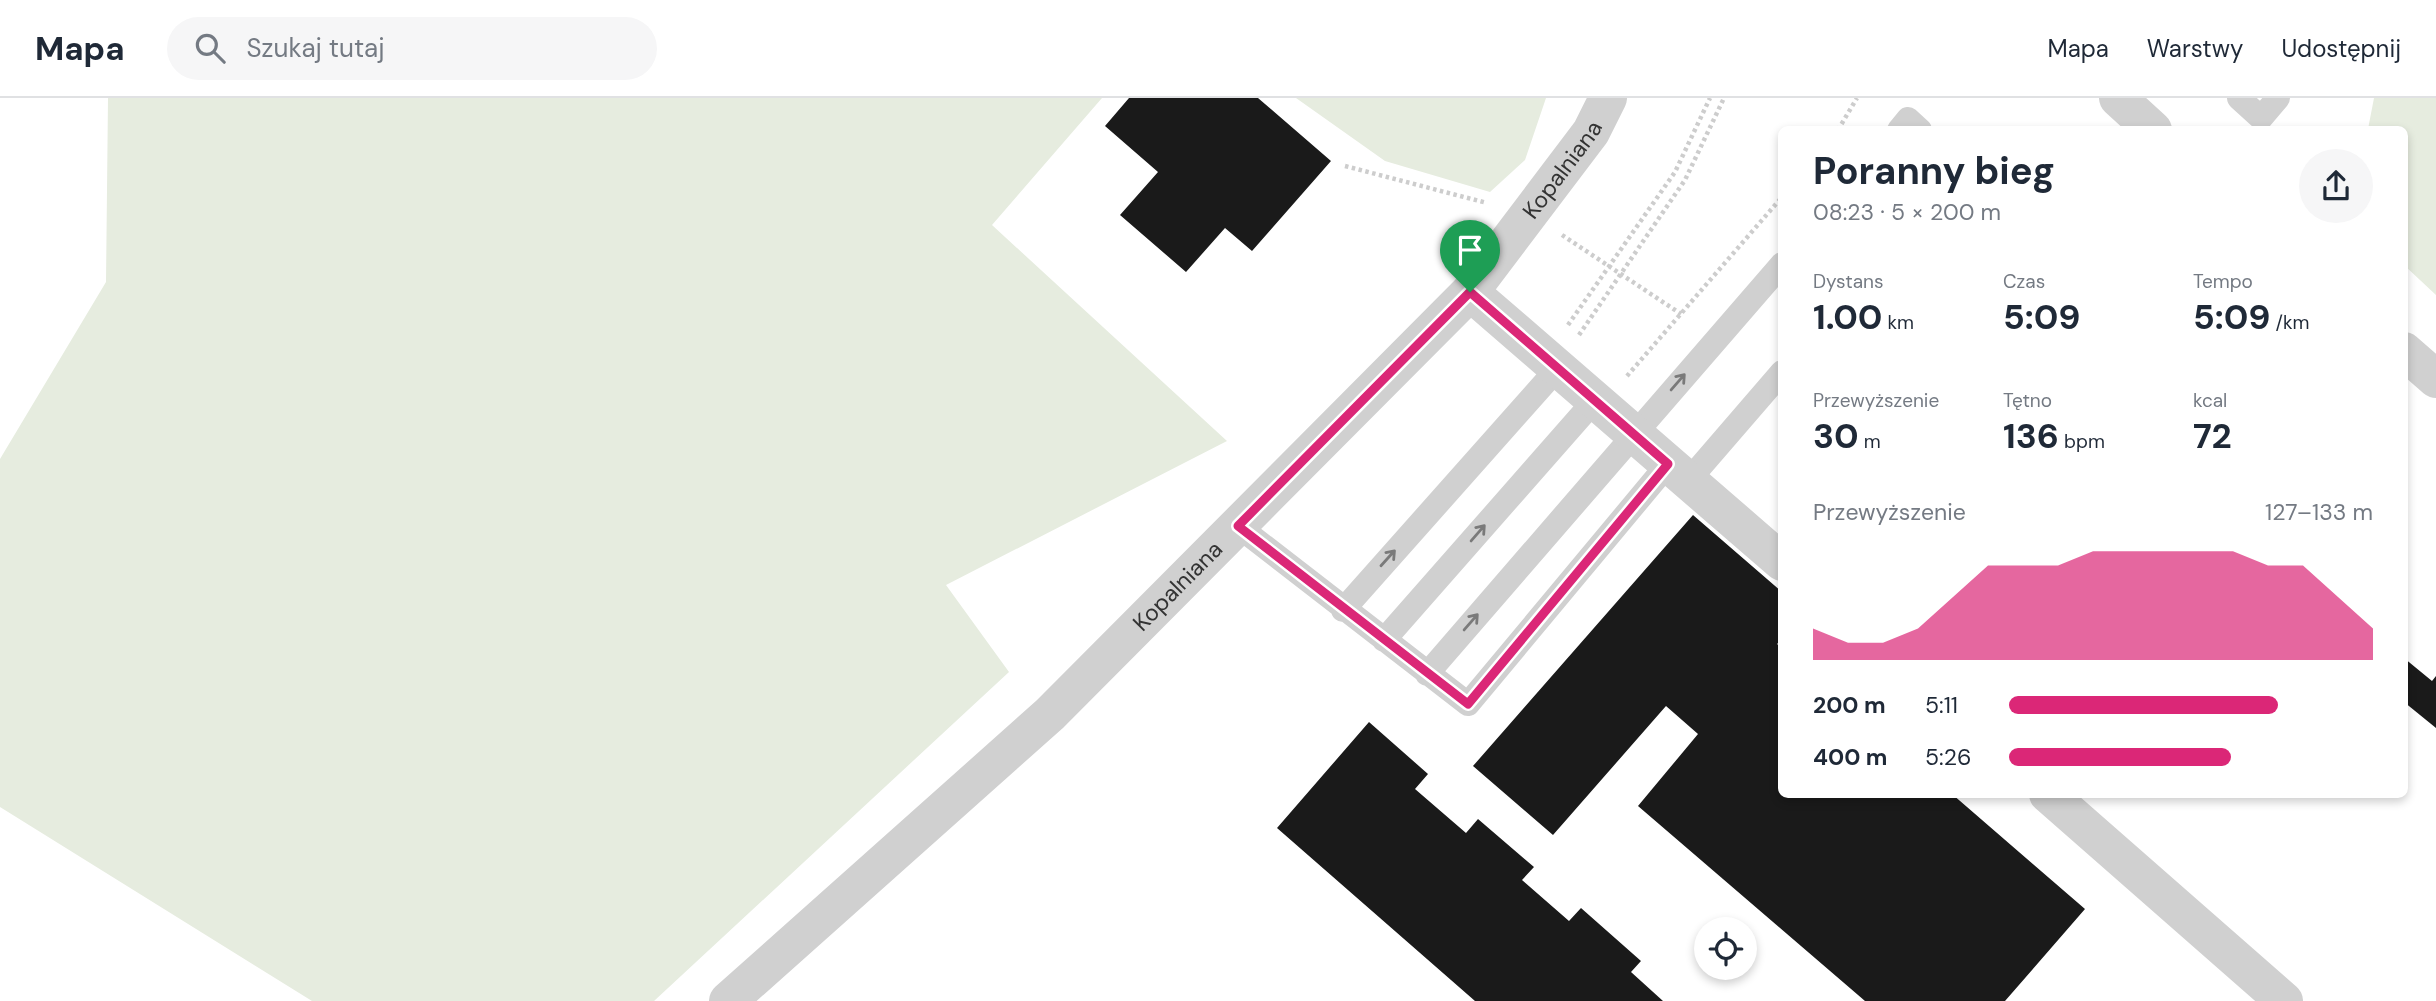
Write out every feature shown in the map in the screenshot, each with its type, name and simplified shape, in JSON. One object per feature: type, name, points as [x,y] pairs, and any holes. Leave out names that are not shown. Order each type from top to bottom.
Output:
[{"type":"street","name":"Kopalniana","points":[[728,1001],[1050,713],[1470,292],[1591,132],[1608,98]]},
{"type":"street","points":[[2118,98],[2149,126]]},
{"type":"street","points":[[1470,292],[1552,363],[1609,390],[1633,434],[1778,559]]},
{"type":"street","points":[[2408,354],[2436,379]]},
{"type":"street","points":[[2054,798],[2284,1001]]},
{"type":"lane","points":[[2239,98],[2261,118],[2278,98]]},
{"type":"lane","points":[[1902,126],[1908,119],[1916,126]]},
{"type":"lane","points":[[1427,674],[1778,269]]},
{"type":"lane","points":[[1343,610],[1552,363]]},
{"type":"lane","points":[[1238,526],[1343,610],[1468,704],[1678,473],[1778,376]]},
{"type":"lane","points":[[1384,639],[1609,390]]},
{"type":"path","points":[[1552,363],[1675,172],[1710,98]]},
{"type":"path","points":[[1552,363],[1685,180],[1724,98]]},
{"type":"path","points":[[1840,126],[1857,98]]},
{"type":"path","points":[[1609,390],[1778,201]]},
{"type":"shaded area","points":[[108,98],[1102,98],[992,225],[1227,441],[946,585],[1009,672],[654,1001],[312,1001],[0,807],[0,459],[106,282]]},
{"type":"shaded area","points":[[1296,98],[1546,98],[1525,160],[1490,192],[1385,161]]},
{"type":"shaded area","points":[[2374,98],[2436,98],[2436,295],[2408,269],[2408,126],[2369,126]]},
{"type":"building","points":[[1129,98],[1258,98],[1331,161],[1252,251],[1225,228],[1186,272],[1120,215],[1158,172],[1105,126]]},
{"type":"building","points":[[1693,515],[1778,589],[1778,798],[1957,798],[2085,909],[2005,1001],[1865,1001],[1638,806],[1698,734],[1666,706],[1553,835],[1473,766]]},
{"type":"building","points":[[2408,661],[2432,681],[2436,676],[2436,728],[2408,705]]},
{"type":"building","points":[[1369,722],[1428,774],[1415,789],[1466,833],[1478,819],[1534,867],[1522,880],[1569,921],[1581,908],[1641,961],[1631,972],[1663,1001],[1475,1001],[1277,828]]},
{"type":"route","points":[[1470,292],[1668,464],[1468,704],[1343,610],[1238,526],[1470,292]]}]
